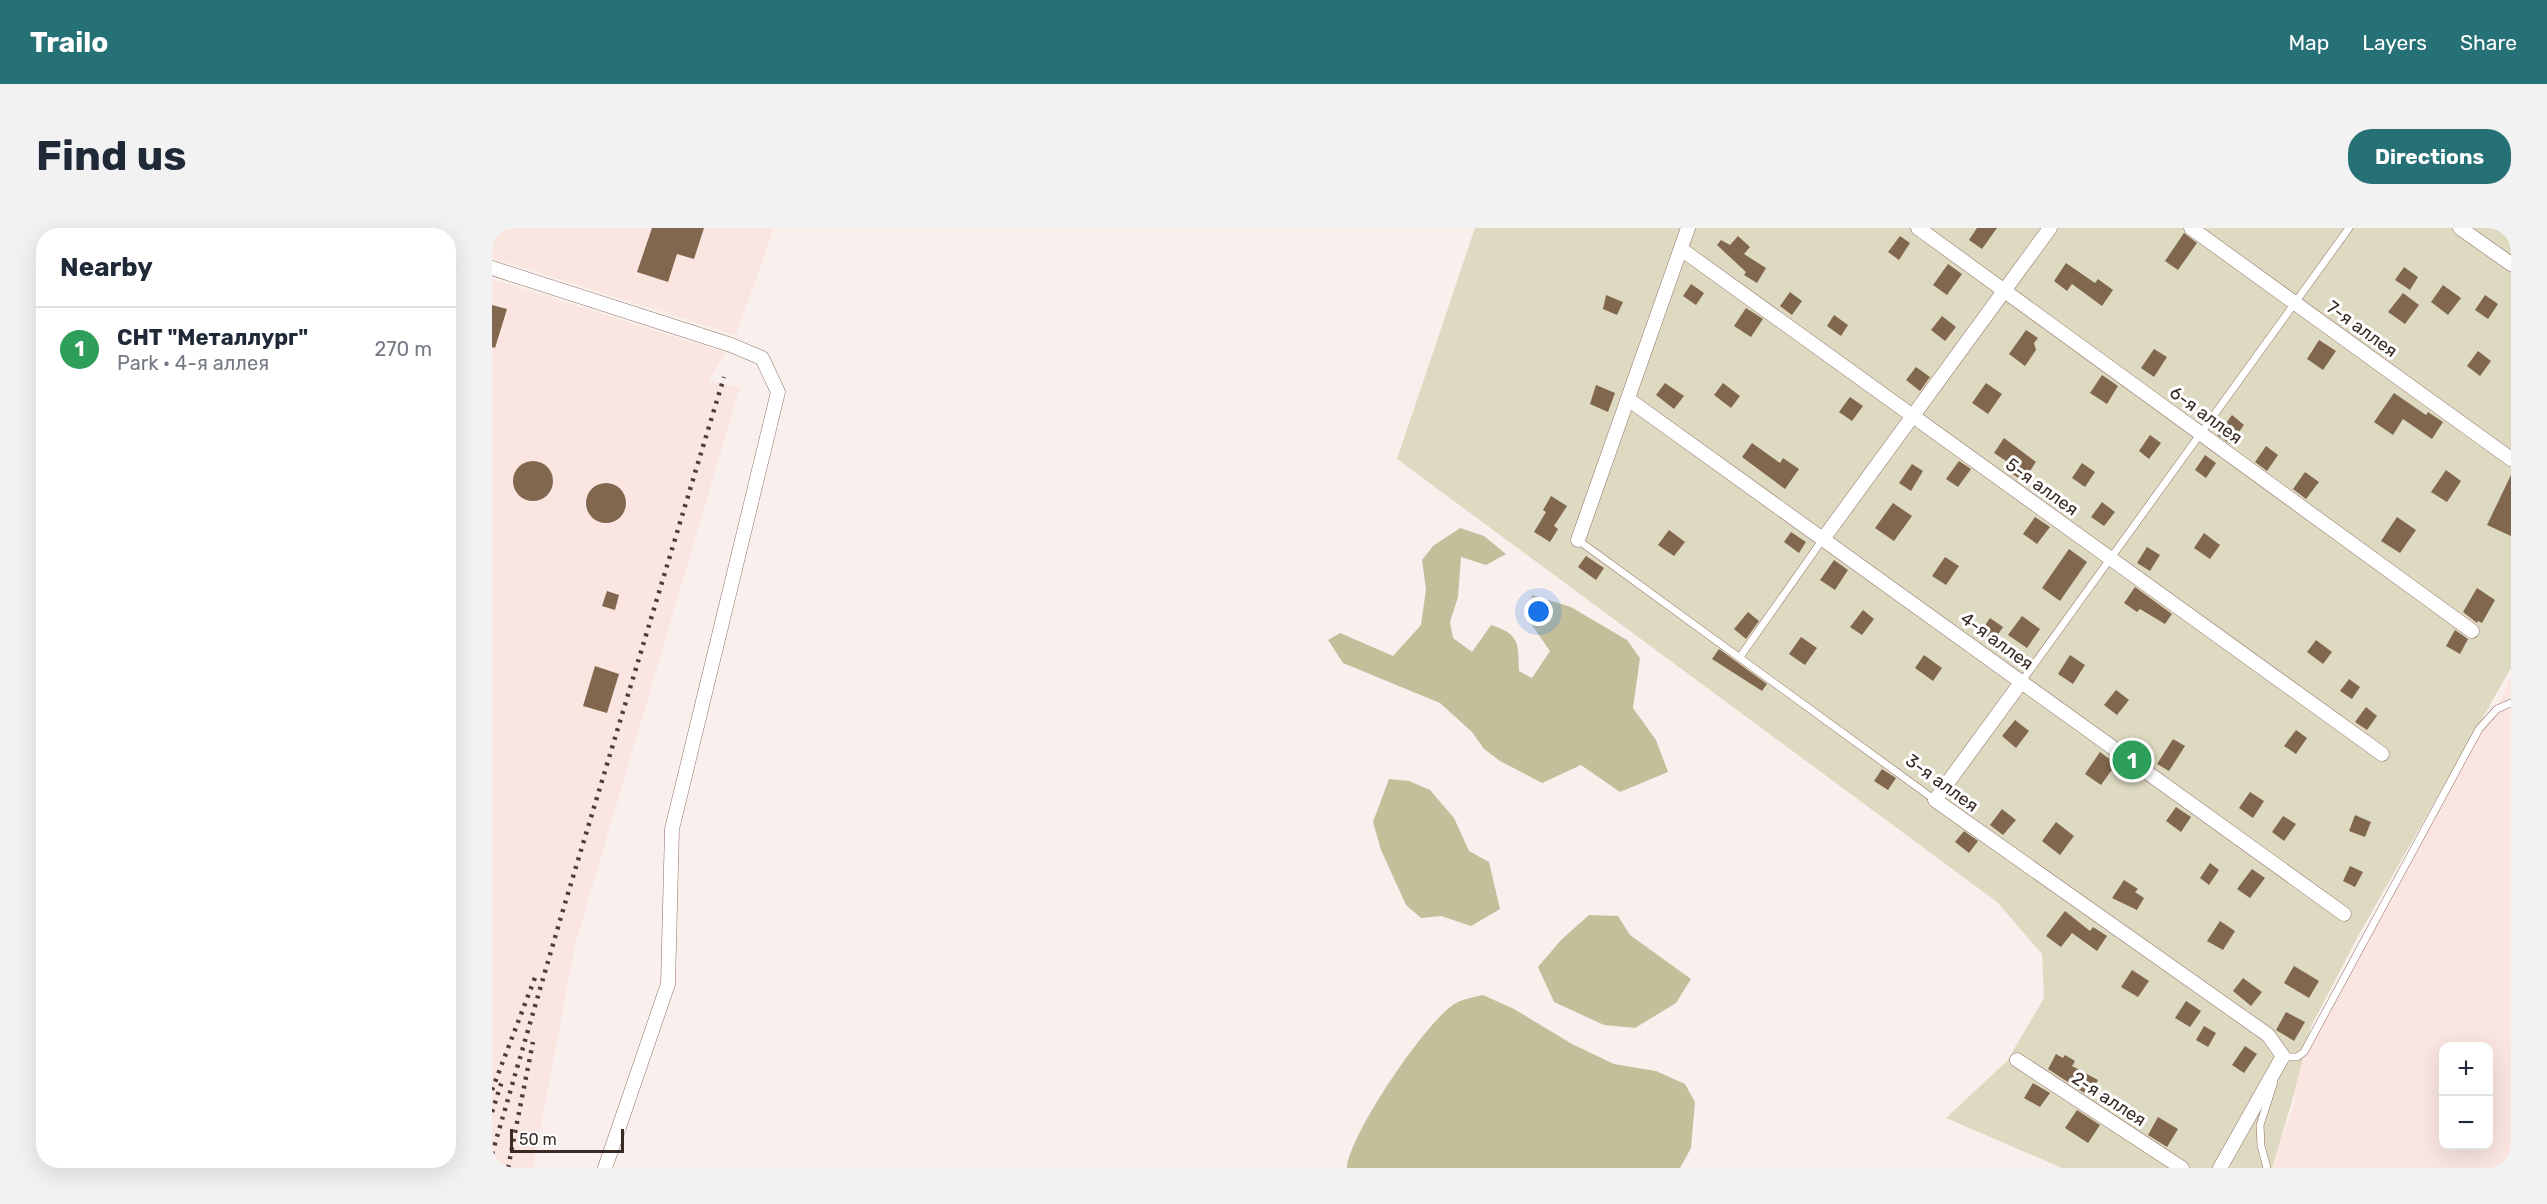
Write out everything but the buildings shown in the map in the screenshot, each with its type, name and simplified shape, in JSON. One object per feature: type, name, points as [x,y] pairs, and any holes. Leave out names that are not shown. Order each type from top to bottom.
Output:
[{"type":"street","points":[[1578,540],[1688,228]]},
{"type":"street","name":"6-я аллея","points":[[1918,228],[2472,632]]},
{"type":"street","points":[[1824,539],[2050,228]]},
{"type":"street","name":"7-я аллея","points":[[2191,228],[2511,459]]},
{"type":"street","points":[[2460,228],[2511,264]]},
{"type":"street","name":"5-я аллея","points":[[1681,249],[2382,754]]},
{"type":"street","points":[[492,268],[731,345],[762,358],[778,392],[672,829],[668,984],[605,1168]]},
{"type":"street","name":"4-я аллея","points":[[1628,399],[2344,914]]},
{"type":"street","points":[[1935,800],[2022,681]]},
{"type":"street","name":"3-я аллея","points":[[1935,800],[2248,1020],[2268,1035],[2283,1056]]},
{"type":"street","points":[[2220,1168],[2283,1056]]},
{"type":"street","name":"2-я аллея","points":[[2017,1059],[2182,1168]]},
{"type":"lane","points":[[2022,681],[2349,228]]},
{"type":"lane","points":[[1740,657],[1824,539]]},
{"type":"lane","name":"3-я аллея","points":[[1578,540],[1935,800]]},
{"type":"lane","points":[[2267,1168],[2261,1146],[2260,1125],[2283,1056],[2297,1057],[2304,1052],[2479,729],[2497,709],[2511,703]]},
{"type":"shaded area","points":[[492,228],[774,228],[736,335],[492,258]]},
{"type":"shaded area","points":[[1475,228],[2511,228],[2511,668],[2357,938],[2311,1027],[2272,1168],[2062,1168],[1946,1118],[2007,1061],[2044,998],[2042,954],[1997,902],[1397,459]]},
{"type":"shaded area","points":[[492,279],[726,353],[708,381],[740,387],[575,945],[533,1168],[492,1168]]},
{"type":"shaded area","points":[[1460,528],[1484,536],[1506,554],[1486,565],[1461,557],[1458,597],[1450,622],[1453,638],[1472,652],[1491,625],[1500,628],[1516,641],[1519,671],[1532,678],[1550,651],[1529,621],[1532,595],[1571,607],[1627,640],[1640,658],[1633,708],[1656,740],[1668,772],[1620,792],[1581,765],[1542,783],[1500,761],[1484,749],[1472,732],[1440,703],[1343,663],[1328,640],[1340,633],[1393,656],[1421,625],[1426,589],[1422,560],[1433,546]]},
{"type":"shaded area","points":[[2511,675],[2511,1168],[2270,1168],[2295,1103],[2294,1079],[2324,1011],[2404,867],[2465,744],[2496,712]]},
{"type":"shaded area","points":[[1389,779],[1409,781],[1430,790],[1454,818],[1469,851],[1489,862],[1500,909],[1471,926],[1441,916],[1421,918],[1406,905],[1381,850],[1373,822]]},
{"type":"shaded area","points":[[1589,915],[1618,916],[1630,935],[1691,979],[1676,1003],[1635,1028],[1604,1025],[1554,1002],[1538,967],[1561,940]]},
{"type":"shaded area","points":[[1483,995],[1514,1009],[1572,1044],[1614,1064],[1656,1071],[1685,1084],[1695,1102],[1691,1148],[1680,1168],[1347,1168],[1360,1131],[1374,1106],[1427,1031],[1443,1013],[1456,1003]]},
{"type":"railway","points":[[492,1154],[724,377]]},
{"type":"railway","points":[[492,1090],[536,975]]},
{"type":"railway","points":[[508,1168],[533,1042]]},
{"type":"railway","points":[[492,1112],[502,1081]]},
{"type":"place","name":"СНТ \"Металлург\"","points":[[2132,760]]}]
